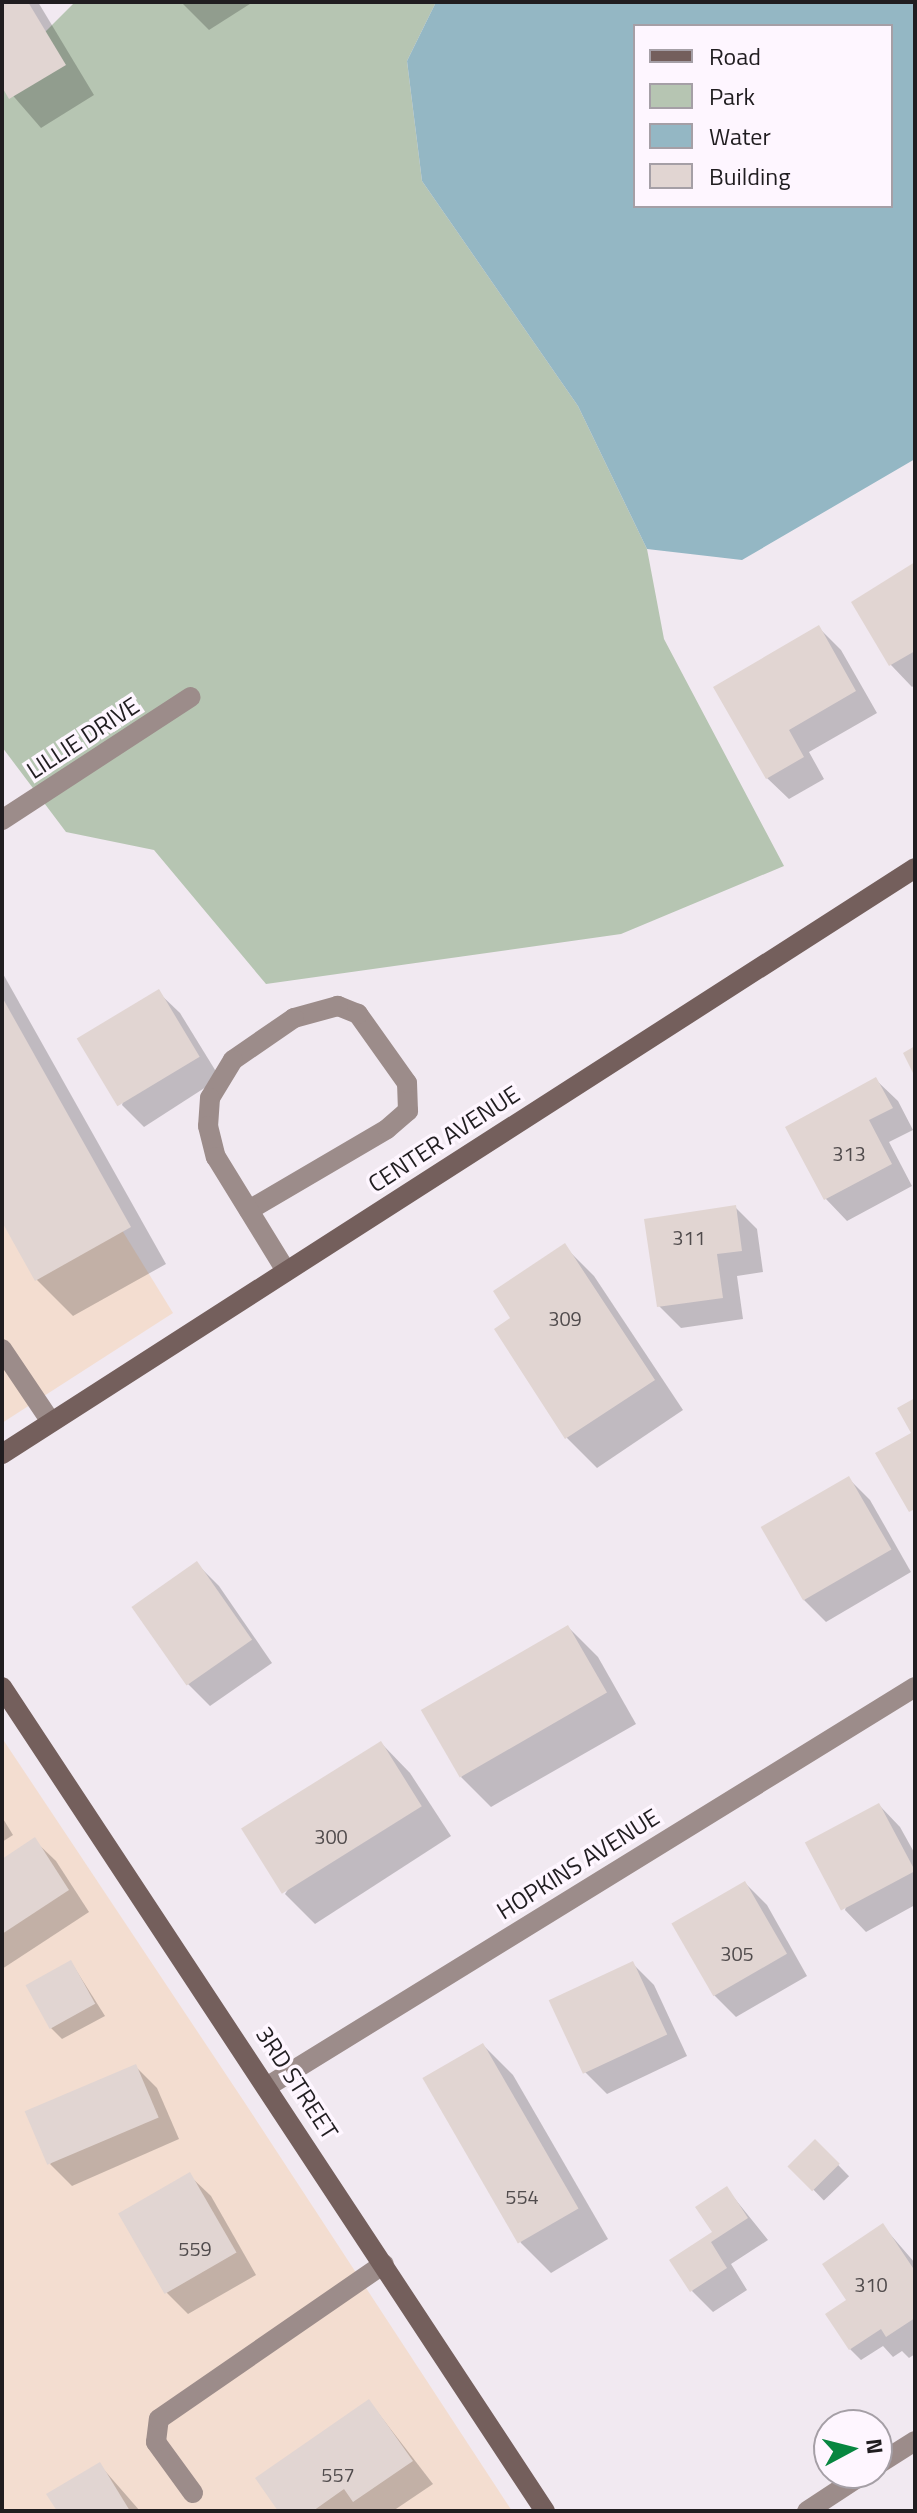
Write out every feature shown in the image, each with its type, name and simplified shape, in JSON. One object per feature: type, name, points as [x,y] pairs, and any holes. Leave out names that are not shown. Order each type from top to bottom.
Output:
[{"type":"street","name":"LILLIE DRIVE","points":[[2,820],[191,697]]},
{"type":"street","name":"CENTER AVENUE","points":[[2,1454],[915,868]]},
{"type":"street","points":[[249,1210],[387,1129],[408,1111],[407,1083],[358,1014],[338,1006],[294,1018],[233,1060],[210,1098],[211,1144],[249,1210],[286,1271]]},
{"type":"street","points":[[2,1349],[51,1422]]},
{"type":"street","name":"3RD STREET","points":[[2,1687],[268,2086],[545,2511]]},
{"type":"street","name":"HOPKINS AVENUE","points":[[268,2086],[915,1687]]},
{"type":"street","points":[[193,2493],[156,2442],[159,2419],[384,2264]]},
{"type":"street","points":[[893,2455],[915,2441]]},
{"type":"street","points":[[807,2511],[841,2489]]},
{"type":"shaded area","points":[[2,1035],[173,1313],[2,1423]]},
{"type":"shaded area","points":[[2,1738],[243,2100],[512,2511],[2,2511]]},
{"type":"green space","points":[[75,2],[436,2],[407,61],[422,181],[578,406],[647,549],[664,639],[784,866],[621,934],[266,984],[154,850],[66,832],[2,747],[2,75]]},
{"type":"water","points":[[436,2],[915,2],[915,459],[742,560],[647,549],[578,406],[422,181],[407,61]]},
{"type":"building","points":[[2,2],[28,2],[66,65],[9,99],[2,87]]},
{"type":"building","points":[[915,562],[915,651],[889,666],[851,602]]},
{"type":"building","points":[[819,625],[856,691],[789,730],[804,757],[766,779],[713,687]]},
{"type":"building","points":[[159,989],[200,1057],[117,1106],[77,1038]]},
{"type":"building","points":[[2,997],[131,1227],[35,1281],[2,1222]]},
{"type":"building","points":[[915,1046],[915,1077],[903,1053]]},
{"type":"building","points":[[876,1077],[893,1108],[869,1120],[892,1164],[824,1200],[785,1127]]},
{"type":"building","points":[[736,1205],[742,1251],[717,1254],[723,1298],[657,1307],[644,1219]]},
{"type":"building","points":[[565,1243],[655,1380],[565,1439],[494,1329],[510,1318],[493,1291]]},
{"type":"building","points":[[915,1398],[915,1509],[909,1512],[875,1453],[911,1433],[897,1408]]},
{"type":"building","points":[[849,1476],[891,1550],[803,1601],[761,1527]]},
{"type":"building","points":[[197,1561],[252,1640],[187,1686],[131,1607]]},
{"type":"building","points":[[568,1625],[607,1693],[460,1778],[421,1710]]},
{"type":"building","points":[[381,1741],[422,1806],[282,1894],[241,1828]]},
{"type":"building","points":[[879,1803],[915,1871],[841,1910],[805,1842]]},
{"type":"building","points":[[35,1837],[69,1890],[2,1934],[2,1859]]},
{"type":"building","points":[[745,1881],[787,1954],[713,1996],[671,1923]]},
{"type":"building","points":[[71,1960],[95,2004],[50,2029],[26,1985]]},
{"type":"building","points":[[633,1961],[667,2034],[583,2074],[549,2000]]},
{"type":"building","points":[[483,2043],[578,2208],[518,2243],[422,2078]]},
{"type":"building","points":[[136,2064],[159,2117],[47,2165],[25,2111]]},
{"type":"building","points":[[815,2139],[840,2164],[812,2191],[787,2167]]},
{"type":"building","points":[[190,2172],[236,2253],[165,2294],[118,2214]]},
{"type":"building","points":[[727,2186],[748,2218],[711,2242],[727,2268],[690,2292],[669,2260],[712,2232],[695,2207]]},
{"type":"building","points":[[883,2223],[915,2271],[915,2318],[886,2337],[881,2329],[849,2350],[825,2314],[846,2300],[822,2264]]},
{"type":"building","points":[[369,2399],[413,2461],[353,2502],[344,2489],[313,2511],[278,2511],[255,2478]]},
{"type":"building","points":[[100,2462],[130,2511],[57,2511],[46,2494]]}]
